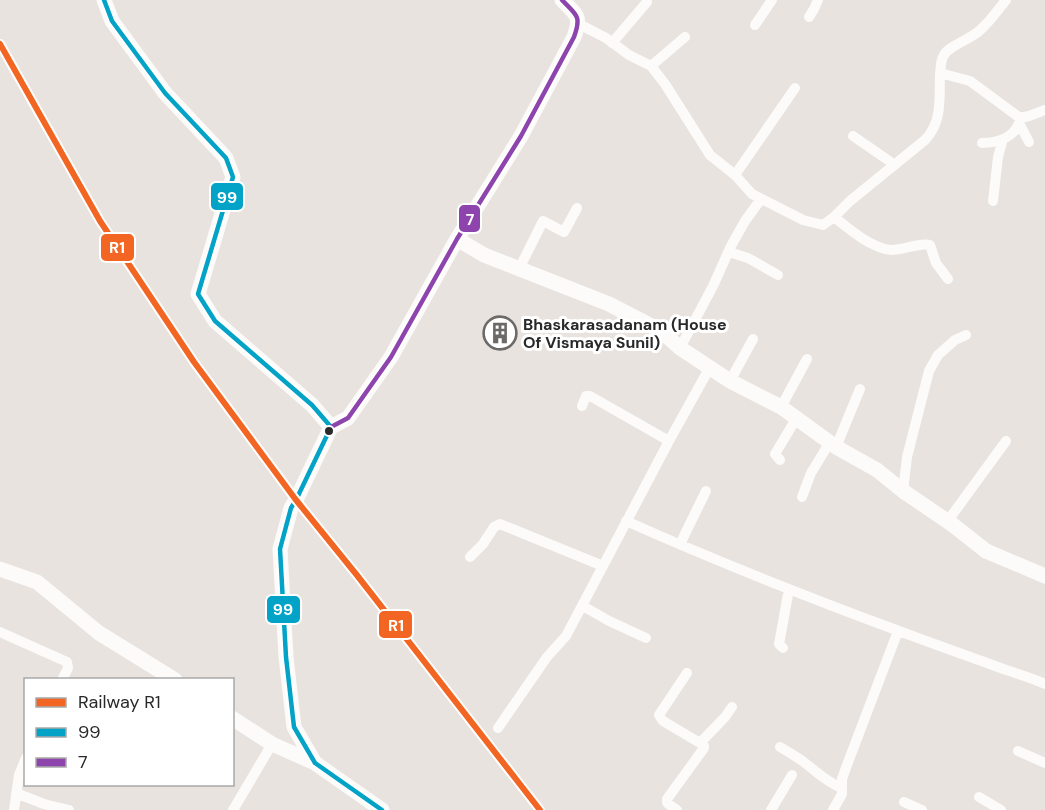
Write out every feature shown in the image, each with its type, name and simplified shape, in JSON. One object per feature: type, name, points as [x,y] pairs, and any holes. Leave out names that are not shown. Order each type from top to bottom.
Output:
[{"type":"main road","points":[[315,763],[294,727],[286,657],[280,549],[291,508],[331,427],[348,418],[392,357],[457,239],[521,136],[574,37],[579,24],[578,17],[562,0]]},
{"type":"main road","points":[[106,1],[112,21],[165,93],[226,158],[233,177],[198,294],[215,321],[312,405],[331,427]]},
{"type":"main road","points":[[457,239],[484,255],[609,304],[661,332],[680,348],[730,381],[781,407],[833,445],[877,470],[986,551],[1045,576]]},
{"type":"main road","points":[[1,572],[36,582],[99,633],[157,674]]},
{"type":"main road","points":[[234,719],[272,744],[315,763],[382,810]]},
{"type":"street","points":[[755,25],[772,0]]},
{"type":"street","points":[[809,17],[818,0]]},
{"type":"street","points":[[579,24],[651,66],[710,155],[735,175],[752,194],[802,220],[823,225],[834,218],[850,201],[932,132],[939,115],[940,73],[945,53],[977,32],[1006,0]]},
{"type":"street","points":[[612,43],[646,2]]},
{"type":"street","points":[[651,66],[685,37]]},
{"type":"street","points":[[940,73],[970,81],[1020,120],[1029,142]]},
{"type":"street","points":[[735,175],[795,88]]},
{"type":"street","points":[[982,143],[1003,140],[1015,130],[1020,120],[1045,110]]},
{"type":"street","points":[[853,136],[895,165]]},
{"type":"street","points":[[993,201],[998,158],[1003,140]]},
{"type":"street","points":[[680,348],[745,221],[761,199]]},
{"type":"street","points":[[519,269],[543,221],[564,232],[577,208]]},
{"type":"street","points":[[834,218],[864,241],[890,250],[930,245],[936,263],[948,279]]},
{"type":"street","points":[[729,252],[753,261],[778,275]]},
{"type":"street","points":[[903,491],[907,457],[929,370],[938,355],[955,340],[966,334]]},
{"type":"street","points":[[730,381],[753,339]]},
{"type":"street","points":[[781,407],[807,360]]},
{"type":"street","points":[[498,728],[547,657],[566,636],[710,368]]},
{"type":"street","points":[[802,497],[811,473],[833,445],[860,389]]},
{"type":"street","points":[[582,406],[586,396],[590,396],[669,441]]},
{"type":"street","points":[[780,460],[775,454],[796,419]]},
{"type":"street","points":[[947,522],[1006,441]]},
{"type":"street","points":[[681,545],[706,491]]},
{"type":"street","points":[[626,521],[789,589],[1045,684]]},
{"type":"street","points":[[470,557],[483,544],[494,527],[500,524],[603,566]]},
{"type":"street","points":[[783,648],[779,644],[789,589]]},
{"type":"street","points":[[583,606],[614,624],[646,638]]},
{"type":"street","points":[[833,810],[842,794],[842,779],[898,631]]},
{"type":"street","points":[[0,632],[67,662],[68,668],[63,678]]},
{"type":"street","points":[[678,810],[667,803],[667,799],[705,748],[663,721],[659,716],[687,673]]},
{"type":"street","points":[[700,743],[732,707]]},
{"type":"street","points":[[234,810],[272,744]]},
{"type":"street","points":[[780,747],[832,784],[842,788]]},
{"type":"street","points":[[1018,751],[1045,763]]},
{"type":"street","points":[[14,810],[19,775],[24,763]]},
{"type":"street","points":[[771,810],[792,775]]},
{"type":"street","points":[[16,793],[44,804],[69,810]]},
{"type":"street","points":[[979,796],[1001,810]]},
{"type":"street","points":[[904,802],[922,810]]},
{"type":"rail line","name":"R1","points":[[0,44],[100,221],[194,362],[296,500],[540,810]]},
{"type":"transit line","name":"99","points":[[104,0],[112,21],[165,93],[226,158],[233,177],[198,294],[215,321],[312,405],[331,427],[291,508],[280,549],[286,657],[294,727],[315,763],[382,810]]},
{"type":"transit line","name":"7","points":[[331,427],[348,418],[391,357],[457,239],[521,136],[574,37],[576,16],[562,0]]},
{"type":"place","name":"Bhaskarasadanam (House Of Vismaya Sunil)","points":[[500,333]]}]
